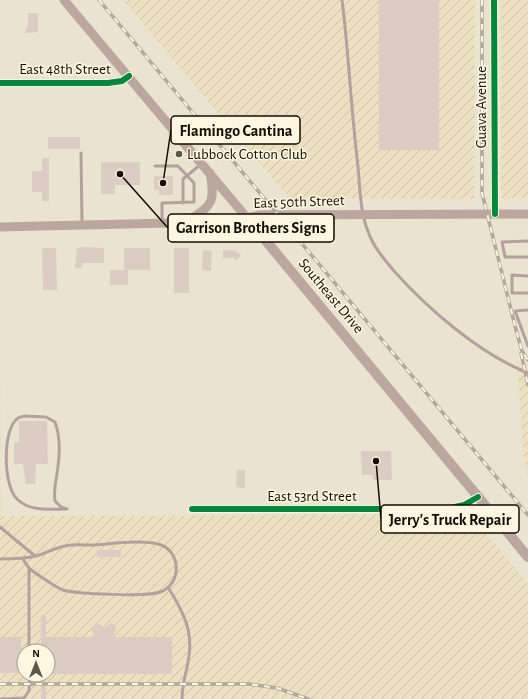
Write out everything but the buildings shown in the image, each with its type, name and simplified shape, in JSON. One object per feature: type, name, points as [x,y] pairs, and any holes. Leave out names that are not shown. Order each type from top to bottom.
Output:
[{"type":"main road","name":"Southeast Drive","points":[[64,0],[210,172],[528,557]]},
{"type":"main road","points":[[185,223],[204,210],[210,203],[213,194],[210,172]]},
{"type":"main road","name":"East 50th Street","points":[[0,226],[185,223],[236,220],[260,215],[528,214]]},
{"type":"street","name":"Guava Avenue","points":[[494,0],[495,214]]},
{"type":"street","name":"East 48th Street","points":[[0,82],[108,83],[122,81],[129,76]]},
{"type":"street","name":"East 53rd Street","points":[[192,509],[445,509],[464,505],[478,497]]},
{"type":"lane","points":[[342,0],[363,215],[369,235],[380,255],[426,304],[471,341],[500,359],[528,373]]},
{"type":"lane","points":[[82,153],[82,225]]},
{"type":"lane","points":[[182,203],[182,179],[202,163]]},
{"type":"lane","points":[[155,166],[178,166],[194,183],[194,202],[162,203],[162,223]]},
{"type":"lane","points":[[528,242],[502,242],[505,257],[528,257]]},
{"type":"lane","points":[[528,276],[512,275],[512,293],[528,293]]},
{"type":"lane","points":[[528,310],[515,311],[528,346]]},
{"type":"lane","points":[[24,416],[37,416],[46,417],[55,422],[58,434],[59,465],[54,485],[55,501],[61,507],[67,509],[35,509],[26,506],[16,499],[11,491],[7,480],[6,446],[14,423],[18,418],[24,416]]},
{"type":"lane","points":[[0,527],[35,556]]},
{"type":"lane","points":[[0,559],[23,559],[66,546],[150,542],[166,548],[173,554],[176,561],[176,571],[174,579],[168,587],[161,592],[148,594],[79,592],[62,590],[29,568],[23,559]]},
{"type":"lane","points":[[29,568],[29,643]]},
{"type":"lane","points":[[168,587],[182,610],[187,624],[189,637],[189,657],[182,690],[182,699]]},
{"type":"lane","points":[[0,699],[24,698],[29,691],[30,683]]},
{"type":"shaded area","points":[[123,0],[475,0],[474,199],[289,198]]},
{"type":"shaded area","points":[[501,0],[528,0],[528,198],[501,198]]},
{"type":"shaded area","points":[[0,352],[1,516],[470,514],[528,584],[528,699],[0,699]]},
{"type":"shaded area","points":[[517,361],[528,365],[528,475],[524,460]]},
{"type":"railway","points":[[99,0],[528,515]]},
{"type":"railway","points":[[482,0],[482,193],[515,326],[522,351],[528,360]]},
{"type":"railway","points":[[521,353],[528,385]]},
{"type":"railway","points":[[0,684],[249,684],[277,688],[308,699]]},
{"type":"cycle path","points":[[494,0],[495,214]]},
{"type":"cycle path","points":[[0,83],[108,83],[122,81],[129,76]]},
{"type":"cycle path","points":[[192,509],[445,509],[464,505],[478,497]]},
{"type":"place","name":"Lubbock Cotton Club","points":[[179,154]]},
{"type":"place","name":"Garrison Brothers Signs","points":[[120,174]]},
{"type":"place","name":"Flamingo Cantina","points":[[163,183]]},
{"type":"place","name":"Jerry's Truck Repair","points":[[376,461]]}]
